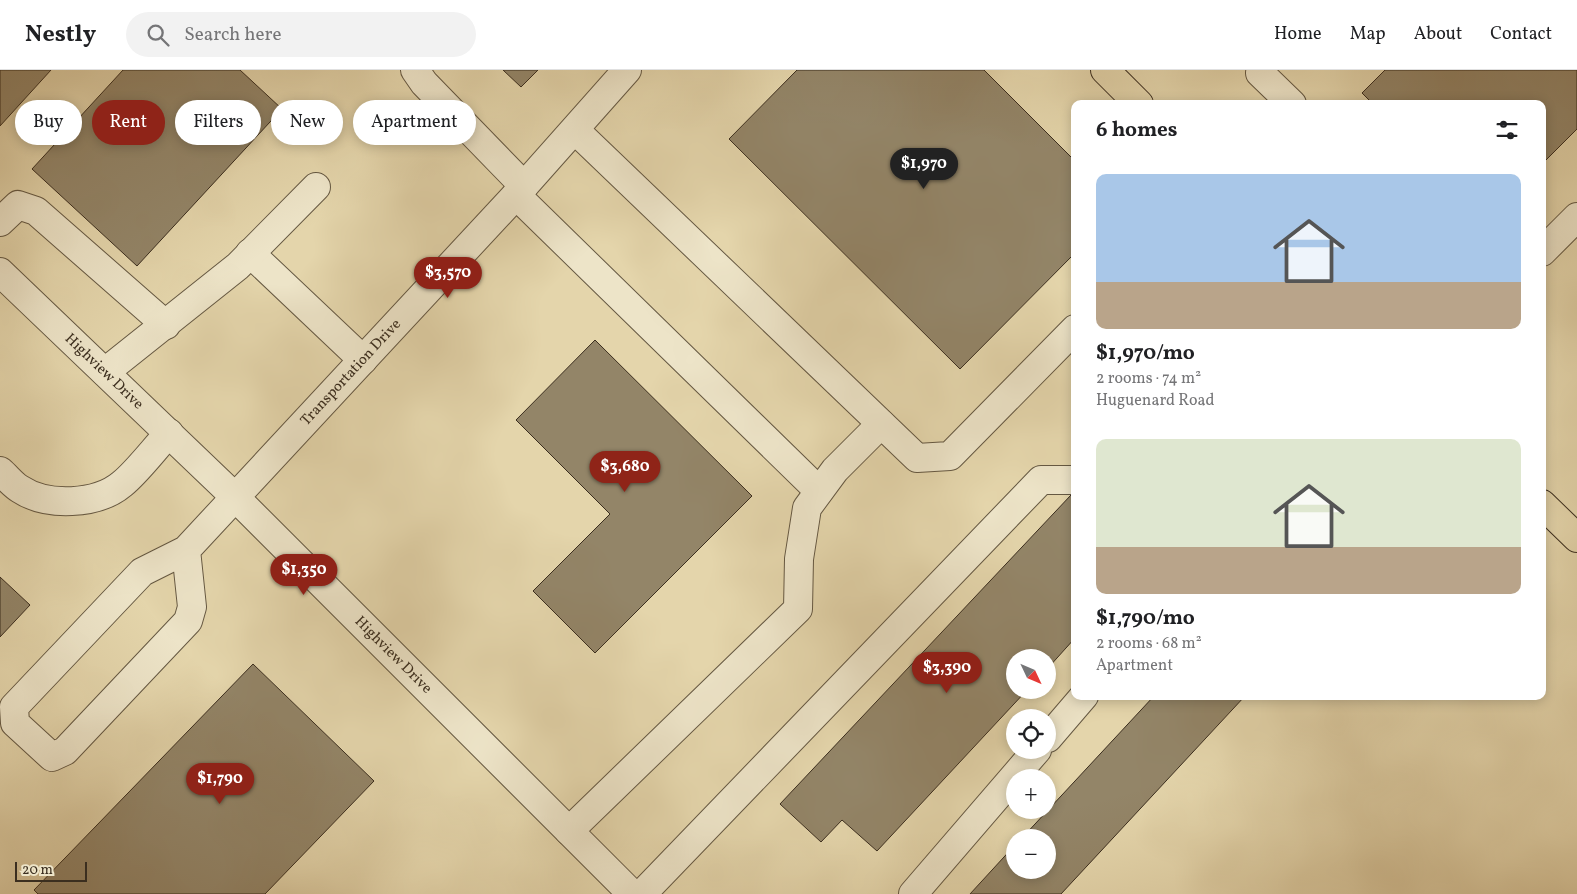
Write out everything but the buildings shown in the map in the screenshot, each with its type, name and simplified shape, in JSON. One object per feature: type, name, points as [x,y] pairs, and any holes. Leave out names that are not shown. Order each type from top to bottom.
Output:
[{"type":"main road","points":[[1106,70],[1136,100]]},
{"type":"main road","points":[[1546,508],[1577,538]]},
{"type":"street","points":[[415,70],[424,84],[520,190],[820,492]]},
{"type":"street","name":"Transportation Drive","points":[[186,550],[520,190],[627,70]]},
{"type":"street","points":[[1260,72],[1288,100]]},
{"type":"street","points":[[575,130],[917,458],[950,456],[1071,333]]},
{"type":"street","points":[[104,372],[166,325],[238,266],[316,187]]},
{"type":"street","points":[[0,222],[18,206],[36,211],[166,325]]},
{"type":"street","points":[[1546,248],[1577,217]]},
{"type":"street","points":[[250,254],[363,360]]},
{"type":"street","name":"Highview Drive","points":[[0,272],[235,497],[632,894]]},
{"type":"street","points":[[569,831],[798,609],[799,559],[807,508],[835,470],[882,424]]},
{"type":"street","points":[[0,472],[21,490],[45,500],[68,501],[97,498],[122,485],[169,433]]},
{"type":"street","points":[[642,894],[1041,480],[1071,480]]},
{"type":"street","points":[[186,550],[192,607],[188,621],[65,751],[52,757],[15,723],[14,707],[142,572],[186,550]]},
{"type":"street","points":[[1056,729],[1081,700]]},
{"type":"street","points":[[912,894],[1029,759]]}]
